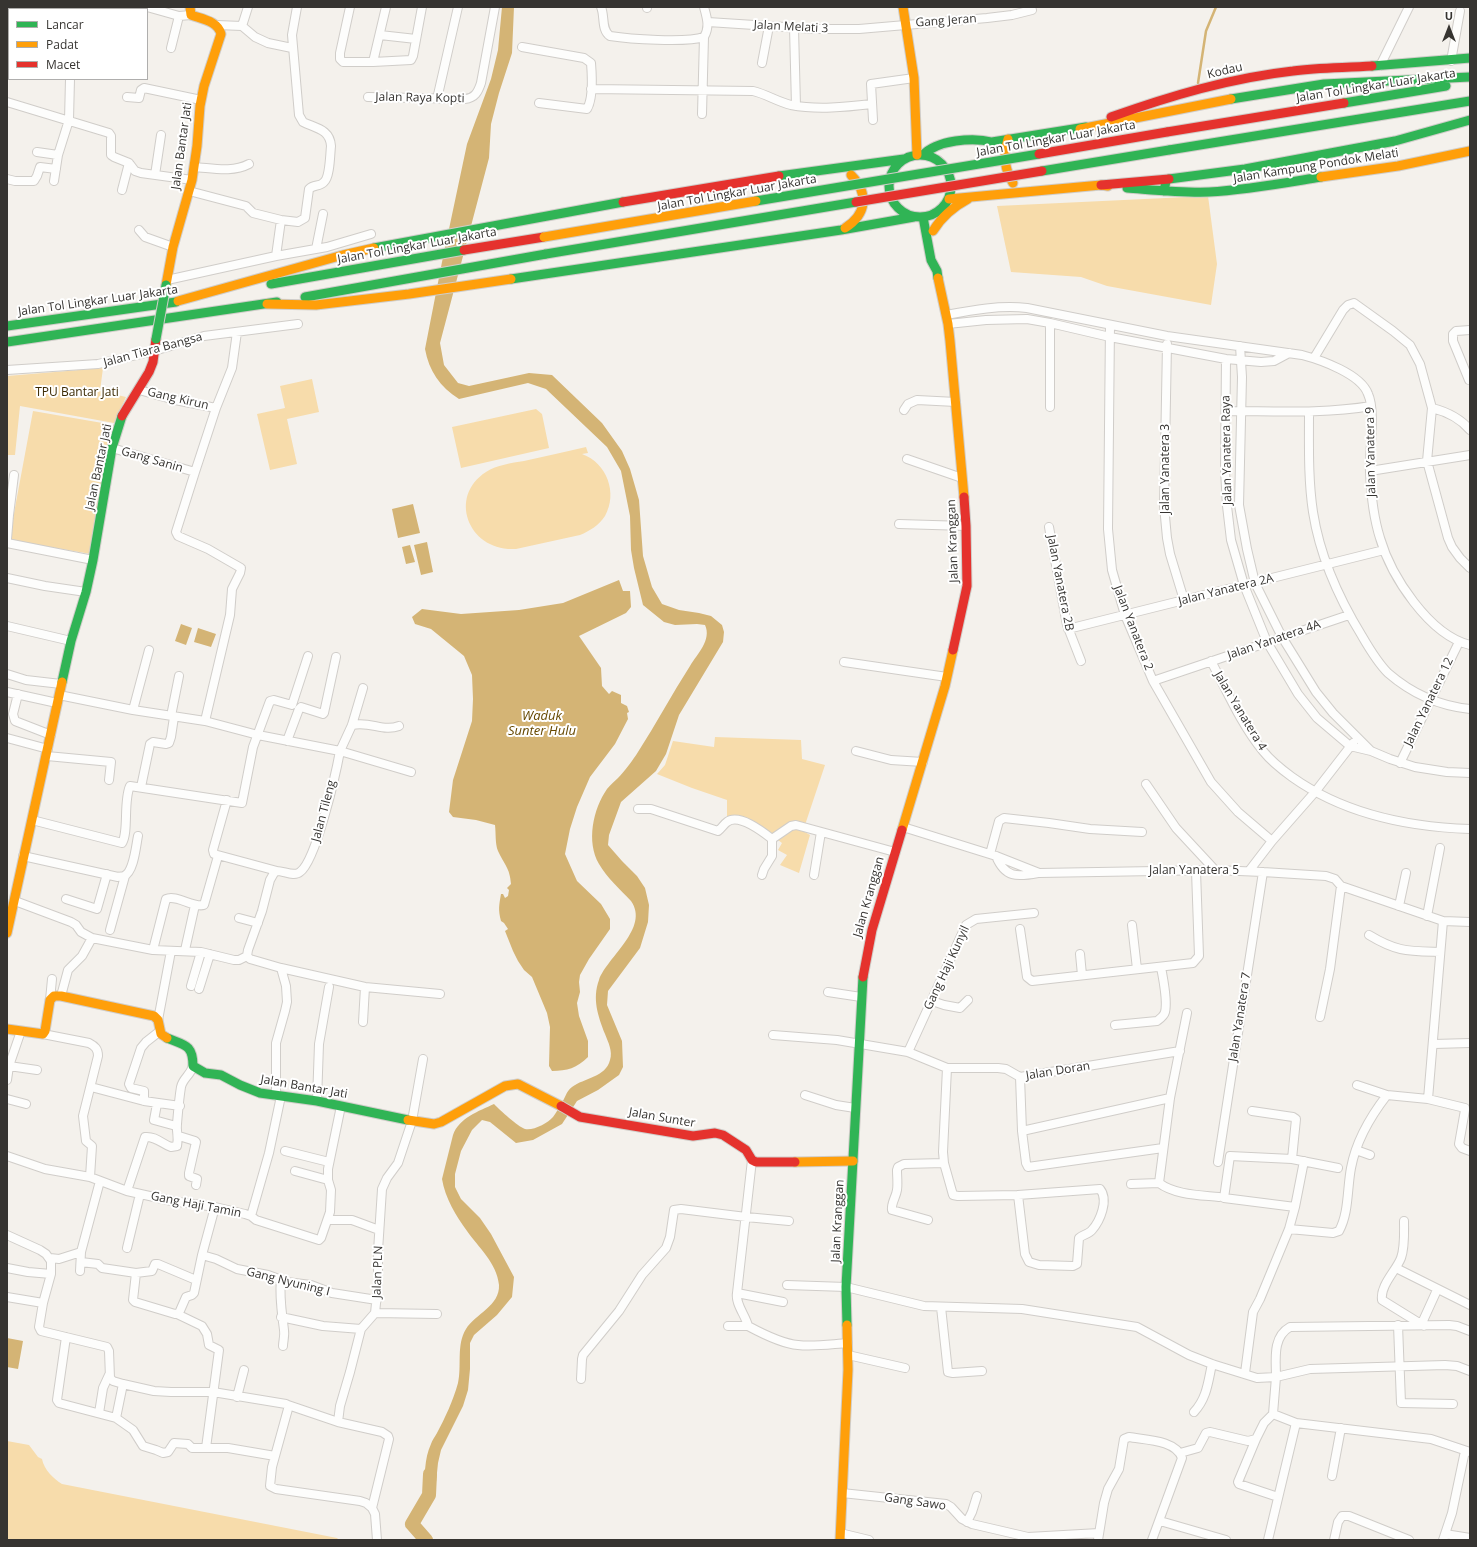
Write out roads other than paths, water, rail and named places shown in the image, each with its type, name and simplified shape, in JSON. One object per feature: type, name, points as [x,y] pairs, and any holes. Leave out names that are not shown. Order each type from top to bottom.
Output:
[{"type":"main road","points":[[903,7],[914,78],[920,155]]},
{"type":"main road","points":[[191,11],[217,25]]},
{"type":"main road","name":"Jalan Bantar Jati","points":[[7,933],[71,641],[94,560],[112,448],[123,414],[139,390],[151,366],[173,247],[192,180],[201,100],[208,72],[220,37],[221,31],[217,25]]},
{"type":"main road","name":"Kodau","points":[[920,155],[928,148],[942,143],[966,145],[981,144],[1080,129],[1152,103],[1244,79],[1280,72],[1303,69],[1451,61],[1470,58]]},
{"type":"main road","points":[[1080,129],[1251,96],[1324,84],[1470,77]]},
{"type":"main road","name":"Jalan Tol Lingkar Luar Jakarta","points":[[7,326],[148,307],[421,257],[1470,82]]},
{"type":"main road","points":[[7,342],[267,304],[546,254],[1470,100]]},
{"type":"main road","points":[[949,199],[978,195],[1169,179],[1245,169],[1395,140],[1470,120]]},
{"type":"main road","points":[[1008,139],[1004,155],[1007,171],[1015,185],[1025,191]]},
{"type":"main road","name":"Kodau","points":[[937,160],[944,151],[966,145]]},
{"type":"main road","name":"Jalan Kampung Pondok Melati","points":[[1101,185],[1164,191],[1208,192],[1237,190],[1398,166],[1470,151]]},
{"type":"main road","points":[[178,301],[343,255],[388,245],[577,210],[760,179],[904,159],[920,155],[937,160],[945,166],[950,176],[952,188],[949,199],[941,210],[922,217],[409,294],[316,305],[267,304]]},
{"type":"main road","points":[[904,159],[894,168],[889,184],[890,195],[899,209],[922,217]]},
{"type":"main road","points":[[878,162],[894,168]]},
{"type":"main road","points":[[833,169],[848,173],[856,179],[862,188],[864,198],[863,209],[858,218],[851,225],[841,230]]},
{"type":"main road","points":[[1164,191],[1166,181],[1169,179]]},
{"type":"main road","points":[[933,231],[937,222],[950,210],[978,195]]},
{"type":"main road","name":"Jalan Kranggan","points":[[922,217],[933,231],[938,259],[937,272]]},
{"type":"main road","name":"Jalan Kranggan","points":[[840,1536],[848,1355],[846,1287],[861,997],[864,966],[872,930],[947,677],[967,586],[966,526],[948,324],[937,272],[931,260],[922,217]]},
{"type":"main road","points":[[7,884],[17,887]]},
{"type":"main road","points":[[7,1030],[43,1034],[45,1031],[50,1000],[54,996],[60,996],[151,1016],[158,1020],[160,1031],[163,1036],[186,1045],[192,1050],[193,1066]]},
{"type":"main road","name":"Jalan Bantar Jati","points":[[193,1066],[205,1074],[221,1075],[255,1091],[278,1096],[317,1101],[428,1124],[441,1122],[505,1086],[514,1084],[522,1086],[576,1115]]},
{"type":"main road","name":"Jalan Sunter","points":[[576,1115],[587,1119],[620,1123],[693,1136],[715,1133],[723,1135],[746,1150],[752,1160]]},
{"type":"main road","points":[[752,1160],[756,1162],[853,1161]]},
{"type":"street","points":[[147,7],[179,16],[191,11]]},
{"type":"street","points":[[242,26],[248,7]]},
{"type":"street","points":[[189,191],[246,206],[253,213],[295,222],[303,220],[305,216],[309,189],[312,186],[322,184],[326,180],[331,141],[327,134],[318,128],[304,123],[300,118],[292,48],[292,26],[297,7]]},
{"type":"street","points":[[350,7],[340,52],[340,59],[343,62],[411,60],[422,7]]},
{"type":"street","points":[[373,62],[386,7]]},
{"type":"street","points":[[437,99],[458,7]]},
{"type":"street","name":"Jalan Raya Kopti","points":[[368,97],[465,99],[474,96],[477,93],[483,76],[495,7]]},
{"type":"street","points":[[601,7],[605,31],[610,36],[668,39],[694,39],[704,37]]},
{"type":"street","points":[[702,114],[704,37],[708,29],[708,22],[704,7]]},
{"type":"street","points":[[1380,66],[1409,7]]},
{"type":"street","name":"Gang Jeran","points":[[907,26],[987,18],[1032,10]]},
{"type":"street","points":[[1451,61],[1460,11]]},
{"type":"street","points":[[171,48],[179,16]]},
{"type":"street","name":"Jalan Melati 3","points":[[708,22],[794,28],[874,28],[907,26]]},
{"type":"street","points":[[217,25],[242,26],[255,38],[268,43],[292,48]]},
{"type":"street","points":[[762,63],[768,26]]},
{"type":"street","points":[[794,28],[796,106]]},
{"type":"street","points":[[380,35],[416,39]]},
{"type":"street","points":[[522,47],[588,60],[591,65],[591,89],[589,106],[586,110],[539,104]]},
{"type":"street","points":[[873,120],[872,84],[914,78]]},
{"type":"street","points":[[54,181],[58,155],[69,120],[70,80]]},
{"type":"street","points":[[126,97],[139,98],[141,90],[144,88],[201,100]]},
{"type":"street","points":[[591,89],[753,91],[783,103],[796,106],[830,107],[872,104]]},
{"type":"street","points":[[7,102],[110,133],[111,154],[114,157],[129,163],[137,172],[192,180]]},
{"type":"street","points":[[155,175],[161,135]]},
{"type":"street","points":[[37,152],[58,155]]},
{"type":"street","points":[[122,190],[129,163]]},
{"type":"street","points":[[194,167],[228,170],[240,168],[249,164]]},
{"type":"street","points":[[7,179],[15,181],[34,181],[40,167],[56,169]]},
{"type":"street","points":[[316,249],[323,214]]},
{"type":"street","points":[[276,256],[281,220]]},
{"type":"street","points":[[139,230],[145,237],[173,247]]},
{"type":"street","points":[[166,282],[276,256],[316,249],[371,234]]},
{"type":"street","points":[[946,315],[983,309],[1027,308],[1167,336],[1290,353],[1314,358],[1343,310],[1348,305],[1354,304],[1393,331],[1410,345],[1420,364],[1432,408],[1427,462],[1448,538],[1452,547],[1460,558],[1470,568]]},
{"type":"street","points":[[997,308],[997,320]]},
{"type":"street","points":[[948,324],[1027,319],[1050,322],[1110,337],[1226,359],[1274,361],[1290,353]]},
{"type":"street","points":[[1050,322],[1050,407]]},
{"type":"street","name":"Jalan Tiara Bangsa","points":[[7,370],[98,364],[154,351],[204,336],[298,324]]},
{"type":"street","name":"Jalan Yanatera 2","points":[[1110,325],[1109,536],[1112,570],[1125,615],[1153,681],[1212,782],[1238,812],[1272,841]]},
{"type":"street","points":[[1469,380],[1453,341],[1453,334],[1456,331],[1470,330]]},
{"type":"street","points":[[195,472],[216,408],[232,368],[237,332]]},
{"type":"street","name":"Jalan Yanatera 3","points":[[1167,336],[1164,506],[1170,554],[1184,600]]},
{"type":"street","name":"Jalan Yanatera Raya","points":[[1240,346],[1241,411],[1239,505],[1255,583],[1282,637],[1316,692],[1333,713],[1371,751]]},
{"type":"street","name":"Jalan Yanatera 9","points":[[1314,358],[1358,380],[1369,394],[1371,406],[1370,471],[1374,518],[1384,550],[1402,584],[1426,618],[1459,642],[1470,645]]},
{"type":"street","name":"Jalan Yanatera Raya","points":[[1226,359],[1225,470],[1231,540],[1244,586],[1267,642],[1298,694],[1317,718],[1350,746],[1371,751],[1400,763],[1431,770],[1470,773]]},
{"type":"street","name":"Gang Kirun","points":[[139,390],[175,400],[197,403],[216,408]]},
{"type":"street","points":[[904,410],[908,404],[917,400],[956,402]]},
{"type":"street","points":[[1226,411],[1309,412],[1348,410],[1371,406]]},
{"type":"street","points":[[1432,408],[1453,415],[1470,430]]},
{"type":"street","points":[[1309,412],[1309,472],[1316,529],[1326,565],[1349,615],[1381,665],[1397,680],[1431,700],[1451,707],[1470,709]]},
{"type":"street","name":"Gang Sanin","points":[[112,448],[195,472],[176,532],[178,536],[208,549],[240,567],[241,572],[232,589],[230,615],[205,721]]},
{"type":"street","points":[[1370,471],[1470,455]]},
{"type":"street","points":[[907,459],[962,478]]},
{"type":"street","points":[[7,539],[8,515],[14,475]]},
{"type":"street","points":[[899,524],[966,526]]},
{"type":"street","name":"Jalan Yanatera 2B","points":[[1049,527],[1056,573],[1068,629],[1081,661]]},
{"type":"street","points":[[7,543],[94,560]]},
{"type":"street","name":"Jalan Yanatera 2A","points":[[1068,629],[1384,550]]},
{"type":"street","points":[[7,578],[45,586],[86,592]]},
{"type":"street","name":"Jalan Yanatera 4A","points":[[1153,681],[1349,615]]},
{"type":"street","points":[[7,626],[71,641]]},
{"type":"street","name":"Jalan Yanatera 12","points":[[1400,763],[1459,642]]},
{"type":"street","points":[[133,710],[149,650]]},
{"type":"street","points":[[32,820],[122,843],[125,837],[128,788],[130,786],[227,800],[240,804],[243,803],[253,747],[270,701],[274,700],[292,705],[308,656]]},
{"type":"street","points":[[287,741],[301,707],[323,714],[324,713],[336,657]]},
{"type":"street","name":"Jalan Yanatera 4","points":[[1211,661],[1246,726],[1262,750],[1272,761],[1308,789],[1353,809],[1372,815],[1423,826],[1470,829]]},
{"type":"street","points":[[844,662],[947,677]]},
{"type":"street","points":[[7,674],[26,680],[61,684]]},
{"type":"street","points":[[141,787],[150,744],[152,742],[166,744],[169,742],[171,737],[172,716],[179,676]]},
{"type":"street","name":"Jalan Tileng","points":[[218,856],[277,871],[296,874],[300,873],[304,869],[319,835],[340,751],[352,725],[364,688]]},
{"type":"street","points":[[7,692],[205,721],[258,735],[340,751],[411,772]]},
{"type":"street","points":[[18,694],[13,714],[15,721],[51,734]]},
{"type":"street","points":[[352,725],[358,723],[372,724],[387,728],[399,726]]},
{"type":"street","points":[[7,738],[47,753],[111,762],[108,780]]},
{"type":"street","name":"Jalan Yanatera 5","points":[[993,855],[1003,869],[1010,874],[1215,870],[1250,871],[1272,841],[1315,792],[1357,738]]},
{"type":"street","points":[[856,751],[891,760],[923,762]]},
{"type":"street","points":[[1146,784],[1176,828],[1215,870]]},
{"type":"street","points":[[153,950],[166,899],[170,898],[201,906],[205,904],[218,856],[214,854],[213,850],[227,800]]},
{"type":"street","points":[[638,809],[651,809],[718,831],[727,822],[736,820],[745,822],[756,826],[772,839]]},
{"type":"street","points":[[903,827],[993,855],[999,821],[1004,818],[1049,822],[1090,829],[1142,832]]},
{"type":"street","points":[[772,839],[793,825],[895,852]]},
{"type":"street","points":[[814,875],[821,832]]},
{"type":"street","points":[[110,930],[125,876],[129,873],[132,866],[138,836]]},
{"type":"street","points":[[762,875],[772,856],[772,839]]},
{"type":"street","points":[[1428,916],[1440,848]]},
{"type":"street","points":[[23,856],[118,876],[125,876]]},
{"type":"street","points":[[15,901],[71,922],[76,925],[81,932],[92,938],[153,950],[185,950],[239,960],[247,956],[270,880],[277,871]]},
{"type":"street","points":[[1020,929],[1027,977],[1032,981],[1137,968],[1193,963],[1199,956],[1196,871]]},
{"type":"street","points":[[1250,871],[1331,877],[1341,886],[1443,921],[1470,922]]},
{"type":"street","name":"Jalan Yanatera 7","points":[[1218,1162],[1263,872]]},
{"type":"street","points":[[1399,906],[1406,873]]},
{"type":"street","points":[[66,899],[97,909],[108,874]]},
{"type":"street","points":[[1320,1017],[1331,962],[1341,886]]},
{"type":"street","points":[[185,950],[195,905]]},
{"type":"street","name":"Gang Haji Kunyil","points":[[908,1052],[964,930],[970,921],[983,918],[1034,913]]},
{"type":"street","points":[[239,918],[258,923]]},
{"type":"street","points":[[1428,1099],[1434,1044],[1443,921]]},
{"type":"street","points":[[1132,925],[1137,968]]},
{"type":"street","points":[[1369,935],[1390,946],[1406,951],[1440,952]]},
{"type":"street","points":[[60,996],[67,972],[82,956],[92,938]]},
{"type":"street","points":[[158,1020],[172,951]]},
{"type":"street","points":[[195,988],[206,953]]},
{"type":"street","points":[[1080,954],[1082,976]]},
{"type":"street","points":[[247,956],[250,959],[260,963],[365,987],[440,994]]},
{"type":"street","points":[[1116,1025],[1157,1021],[1162,1018],[1165,1013],[1166,1005],[1161,967]]},
{"type":"street","points":[[251,1216],[269,1153],[278,1096],[276,1050],[287,1002],[286,986],[281,968]]},
{"type":"street","points":[[50,1000],[52,979]]},
{"type":"street","points":[[317,1101],[320,1044],[329,986]]},
{"type":"street","points":[[364,1022],[365,987]]},
{"type":"street","points":[[828,992],[861,997]]},
{"type":"street","points":[[932,1001],[960,1008],[968,1000]]},
{"type":"street","points":[[1159,1183],[1170,1098],[1187,1013]]},
{"type":"street","points":[[7,1080],[9,1066],[21,1031]]},
{"type":"street","points":[[144,1101],[144,1091],[131,1088],[129,1084],[141,1048],[160,1031]]},
{"type":"street","points":[[43,1034],[89,1043],[95,1046],[98,1050],[98,1056],[83,1120],[86,1141],[92,1147],[90,1177]]},
{"type":"street","name":"Jalan Doran","points":[[773,1035],[837,1040],[908,1052],[947,1068],[998,1068],[1006,1069],[1020,1077],[1180,1051]]},
{"type":"street","points":[[1434,1044],[1470,1043]]},
{"type":"street","name":"Jalan PLN","points":[[338,1422],[340,1406],[361,1329],[376,1313],[382,1189],[387,1178],[398,1163],[412,1121],[423,1059]]},
{"type":"street","points":[[9,1066],[38,1070]]},
{"type":"street","points":[[127,1191],[144,1138],[148,1137],[160,1140],[167,1146],[173,1148],[177,1146],[179,1136],[176,1126],[180,1106],[181,1086],[184,1079],[191,1074],[193,1066]]},
{"type":"street","points":[[947,1068],[943,1152],[944,1163],[954,1195],[1018,1195],[1101,1190],[1103,1198],[1101,1214],[1091,1231],[1079,1238],[1077,1264],[1073,1266],[1039,1265],[1029,1262],[1025,1254],[1018,1195]]},
{"type":"street","points":[[1020,1077],[1022,1131],[1026,1163],[1030,1168],[1163,1148]]},
{"type":"street","points":[[1357,1085],[1387,1095],[1428,1099],[1464,1108],[1465,1110],[1459,1144],[1462,1148],[1470,1151]]},
{"type":"street","points":[[91,1088],[157,1104],[180,1106]]},
{"type":"street","points":[[805,1095],[836,1105],[855,1108]]},
{"type":"street","points":[[1289,1229],[1333,1233],[1338,1231],[1345,1212],[1351,1169],[1356,1150],[1365,1126],[1387,1095]]},
{"type":"street","points":[[1022,1131],[1170,1098]]},
{"type":"street","points":[[7,1099],[26,1104]]},
{"type":"street","points":[[157,1104],[154,1120],[176,1126]]},
{"type":"street","name":"Gang Haji Tamin","points":[[7,1156],[45,1169],[90,1177],[127,1191],[172,1201],[215,1207],[251,1216],[256,1220],[316,1240],[321,1238],[330,1212],[331,1190],[328,1180],[329,1162],[342,1106]]},
{"type":"street","points":[[1252,1111],[1294,1117],[1296,1119],[1292,1159]]},
{"type":"street","points":[[179,1136],[196,1142],[189,1173],[190,1176],[197,1179],[196,1185]]},
{"type":"street","points":[[286,1150],[329,1162]]},
{"type":"street","points":[[1356,1150],[1370,1155]]},
{"type":"street","points":[[1295,1207],[1224,1198],[1230,1156],[1292,1159],[1338,1168]]},
{"type":"street","points":[[748,1326],[738,1301],[737,1293],[752,1160]]},
{"type":"street","points":[[1245,1373],[1253,1312],[1260,1299],[1289,1229],[1304,1161]]},
{"type":"street","points":[[928,1220],[892,1210],[892,1204],[897,1189],[897,1170],[900,1165],[944,1163]]},
{"type":"street","points":[[295,1171],[328,1180]]},
{"type":"street","points":[[80,1271],[81,1252],[100,1181]]},
{"type":"street","points":[[1131,1184],[1159,1183],[1167,1188],[1180,1192],[1219,1197]]},
{"type":"street","points":[[127,1248],[140,1194]]},
{"type":"street","points":[[177,1314],[180,1312],[186,1297],[193,1294],[215,1207]]},
{"type":"street","points":[[581,1379],[583,1354],[619,1311],[636,1283],[668,1244],[674,1210],[681,1209],[789,1221]]},
{"type":"street","points":[[328,1220],[352,1220],[379,1230]]},
{"type":"street","points":[[1404,1221],[1402,1252],[1396,1268],[1381,1295],[1382,1300],[1423,1325]]},
{"type":"street","points":[[7,1235],[40,1250],[50,1258],[59,1259],[81,1252]]},
{"type":"street","name":"Gang Nyuning I","points":[[202,1255],[216,1259],[238,1269],[268,1275],[281,1280],[311,1285],[332,1293],[377,1300]]},
{"type":"street","points":[[50,1258],[51,1274],[43,1303],[39,1329],[43,1332],[107,1347],[109,1351],[109,1375],[103,1388],[99,1413]]},
{"type":"street","points":[[81,1262],[98,1264],[102,1268],[136,1273],[152,1271],[155,1264],[158,1264],[196,1280]]},
{"type":"street","points":[[7,1268],[51,1274]]},
{"type":"street","points":[[1396,1268],[1470,1305]]},
{"type":"street","points":[[136,1273],[134,1302],[177,1314],[202,1326],[207,1334],[209,1345],[220,1350],[206,1448]]},
{"type":"street","points":[[281,1280],[280,1296],[281,1318],[284,1332],[283,1346]]},
{"type":"street","points":[[787,1285],[846,1287],[924,1306],[1022,1309],[1137,1327],[1184,1352],[1212,1364],[1245,1373],[1257,1378],[1276,1377],[1310,1369],[1445,1365],[1457,1366],[1470,1370]]},
{"type":"street","points":[[1423,1325],[1438,1290]]},
{"type":"street","points":[[737,1293],[782,1302]]},
{"type":"street","points":[[7,1297],[43,1303]]},
{"type":"street","points":[[941,1307],[948,1372],[982,1371]]},
{"type":"street","points":[[376,1313],[437,1314]]},
{"type":"street","points":[[281,1318],[323,1326],[361,1329]]},
{"type":"street","points":[[1398,1325],[1401,1403],[1453,1404]]},
{"type":"street","points":[[1278,1497],[1239,1484],[1238,1482],[1264,1423],[1273,1414],[1276,1377],[1276,1348],[1282,1332],[1290,1327],[1398,1325],[1449,1325],[1457,1326],[1470,1331]]},
{"type":"street","points":[[728,1326],[748,1326],[793,1345],[805,1346],[848,1343]]},
{"type":"street","points":[[66,1337],[57,1400],[60,1403],[116,1418],[134,1430],[143,1446],[158,1450],[163,1454],[168,1452],[174,1443],[188,1444],[192,1448],[228,1448],[275,1456]]},
{"type":"street","points":[[848,1355],[905,1368]]},
{"type":"street","points":[[1194,1412],[1203,1400],[1206,1393],[1212,1364]]},
{"type":"street","points":[[237,1397],[244,1370]]},
{"type":"street","points":[[109,1375],[111,1380],[123,1384],[162,1392],[213,1392],[288,1406],[338,1422],[382,1432],[389,1438],[372,1508]]},
{"type":"street","points":[[116,1418],[123,1384]]},
{"type":"street","points":[[288,1406],[270,1479],[271,1487],[366,1503],[376,1514],[377,1540]]},
{"type":"street","points":[[1273,1414],[1296,1423],[1431,1439],[1467,1451],[1452,1513],[1444,1537],[1470,1538]]},
{"type":"street","points":[[1268,1540],[1296,1423]]},
{"type":"street","points":[[1332,1476],[1341,1428]]},
{"type":"street","points":[[1180,1453],[1198,1448],[1206,1433],[1210,1432],[1248,1441],[1256,1439]]},
{"type":"street","points":[[1099,1536],[1104,1503],[1108,1489],[1119,1469],[1124,1439],[1129,1437],[1164,1443],[1176,1448],[1182,1458],[1160,1522],[1152,1540]]},
{"type":"street","name":"Gang Sawo","points":[[842,1493],[946,1504],[967,1522],[1028,1537],[1099,1536]]},
{"type":"street","points":[[967,1522],[977,1496]]},
{"type":"street","points":[[1334,1540],[1338,1522],[1342,1516],[1349,1516],[1409,1540]]},
{"type":"street","points":[[1160,1522],[1208,1538],[1226,1540]]},
{"type":"street","points":[[840,1536],[869,1540]]},
{"type":"water","points":[[502,7],[514,7],[512,53],[491,124],[489,158],[440,343],[444,365],[458,383],[469,386],[529,373],[552,375],[602,423],[622,451],[630,469],[639,500],[643,556],[652,587],[662,604],[679,610],[711,616],[722,625],[724,632],[723,642],[679,715],[666,754],[656,771],[621,802],[609,835],[608,845],[637,876],[645,888],[649,905],[648,922],[640,948],[608,991],[607,1005],[622,1041],[623,1067],[619,1075],[598,1090],[577,1101],[562,1124],[533,1140],[516,1143],[490,1122],[482,1120],[472,1130],[461,1151],[455,1174],[455,1187],[461,1199],[480,1218],[491,1234],[514,1277],[512,1297],[497,1315],[474,1335],[470,1343],[468,1390],[463,1406],[441,1450],[435,1492],[424,1492],[427,1456],[432,1441],[449,1409],[458,1383],[460,1370],[460,1349],[463,1335],[470,1324],[496,1299],[499,1285],[498,1277],[491,1262],[459,1219],[448,1200],[443,1186],[442,1179],[453,1135],[460,1124],[470,1116],[494,1104],[514,1122],[525,1129],[532,1129],[540,1126],[548,1122],[553,1117],[570,1089],[577,1084],[599,1074],[608,1066],[611,1057],[611,1050],[598,1014],[596,1001],[597,987],[603,971],[631,932],[635,922],[635,911],[631,901],[606,874],[595,855],[592,836],[595,816],[602,797],[607,789],[623,773],[636,755],[703,647],[707,636],[705,625],[675,625],[664,622],[643,605],[631,550],[630,516],[621,471],[607,447],[546,389],[528,383],[459,399],[441,384],[436,378],[429,364],[425,349],[442,262],[467,144],[491,79],[498,50]]},
{"type":"water","points":[[413,504],[420,533],[398,538],[392,509]]},
{"type":"water","points":[[427,542],[433,572],[421,575],[414,545]]},
{"type":"water","points":[[410,545],[415,562],[406,564],[402,547]]},
{"type":"water","name":"Waduk Sunter Hulu","points":[[619,580],[623,591],[630,591],[631,607],[626,613],[579,636],[601,668],[602,686],[609,694],[612,691],[621,695],[621,703],[627,706],[629,712],[627,713],[628,719],[615,744],[590,777],[577,807],[570,829],[565,854],[577,881],[601,904],[610,919],[610,929],[589,959],[580,975],[580,992],[577,1003],[579,1016],[588,1041],[588,1057],[580,1064],[572,1068],[552,1071],[549,1066],[550,1027],[547,1013],[532,977],[524,970],[513,951],[505,931],[508,929],[501,921],[499,913],[501,894],[503,894],[505,898],[508,896],[509,890],[507,888],[511,884],[508,870],[497,848],[495,825],[476,820],[453,817],[449,812],[453,780],[472,721],[472,675],[464,656],[431,629],[415,624],[412,617],[422,609],[461,614],[519,610],[563,603]]},
{"type":"water","points":[[181,624],[192,628],[186,645],[175,641]]},
{"type":"water","points":[[198,628],[216,634],[211,647],[194,642]]},
{"type":"water","points":[[7,1338],[23,1341],[18,1369],[7,1367]]},
{"type":"waterway","points":[[1198,83],[1206,31],[1216,7]]},
{"type":"waterway","points":[[426,1540],[412,1524],[429,1495],[430,1474]]},
{"type":"park label","name":"TPU Bantar Jati","points":[[77,393]]}]
